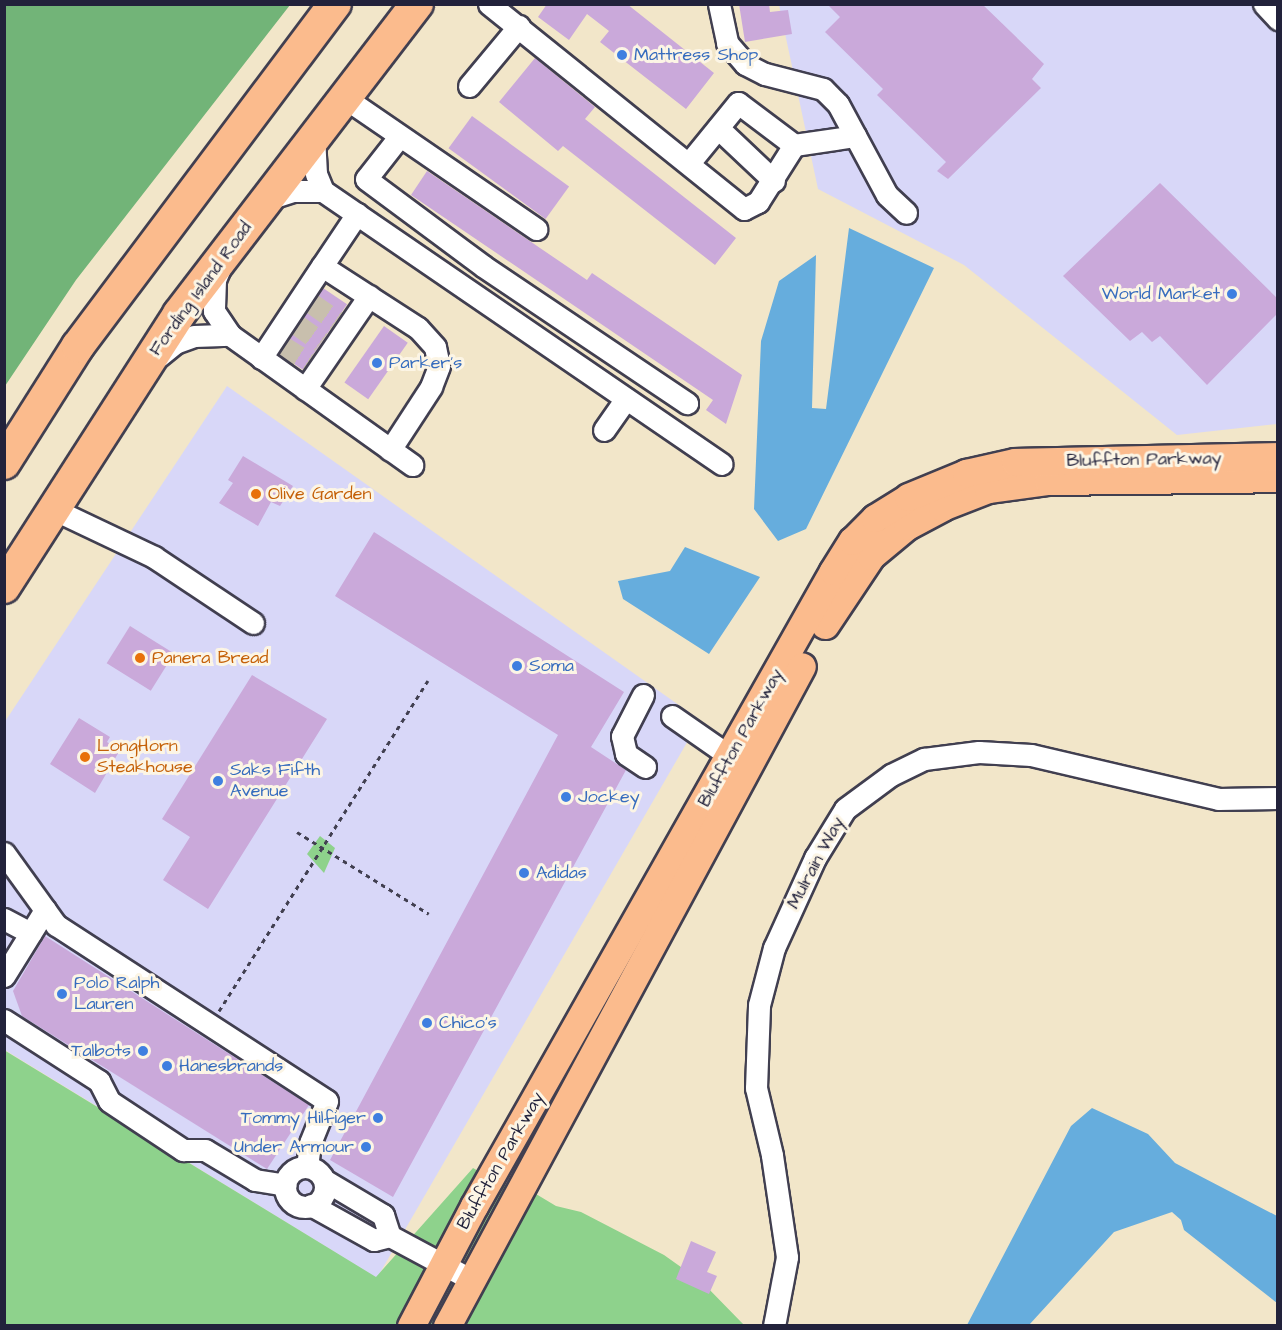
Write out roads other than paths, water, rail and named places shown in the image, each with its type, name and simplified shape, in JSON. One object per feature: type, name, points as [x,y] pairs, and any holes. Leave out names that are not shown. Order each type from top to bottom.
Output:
[{"type":"highway","points":[[7,461],[78,346],[335,4]]},
{"type":"highway","name":"Fording Island Road","points":[[4,587],[144,368],[226,253],[417,4]]},
{"type":"main road","name":"Bluffton Parkway","points":[[411,1326],[443,1265],[852,541],[874,518],[908,497],[966,473],[1015,462],[1278,456]]},
{"type":"main road","name":"Bluffton Parkway","points":[[447,1326],[804,662],[842,594],[871,556],[907,526],[942,507],[988,489],[1048,481],[1278,478]]},
{"type":"street","points":[[719,4],[727,43],[745,64],[765,74],[823,89],[838,104],[887,195],[906,213]]},
{"type":"street","points":[[1264,4],[1278,19]]},
{"type":"street","points":[[494,6],[744,209],[758,202],[774,181],[794,145]]},
{"type":"street","points":[[469,86],[519,26]]},
{"type":"street","points":[[345,98],[536,229]]},
{"type":"street","points":[[689,163],[738,103],[794,145],[855,136]]},
{"type":"street","points":[[718,128],[774,181]]},
{"type":"street","points":[[399,137],[366,179],[483,266],[687,403]]},
{"type":"street","points":[[314,139],[316,174],[323,191],[721,464]]},
{"type":"street","points":[[267,200],[293,191],[323,191]]},
{"type":"street","points":[[261,358],[278,342],[306,299],[322,266],[357,214]]},
{"type":"street","points":[[226,253],[214,280],[213,297],[214,311],[230,334],[412,465]]},
{"type":"street","points":[[322,266],[418,328],[435,347],[439,366],[431,387],[390,450]]},
{"type":"street","points":[[305,389],[313,366],[342,323],[369,296]]},
{"type":"street","points":[[144,368],[185,339],[210,333],[230,334]]},
{"type":"street","points":[[604,430],[626,399]]},
{"type":"street","points":[[53,509],[154,557],[253,623]]},
{"type":"street","points":[[643,695],[622,736],[626,754],[645,767]]},
{"type":"street","points":[[672,716],[731,757]]},
{"type":"street","name":"Mulrain Way","points":[[774,1326],[787,1257],[772,1155],[756,1088],[759,1005],[774,948],[815,858],[845,809],[891,775],[924,759],[979,753],[1031,755],[1218,799],[1278,798]]},
{"type":"street","points":[[4,853],[56,925],[327,1101],[310,1143],[307,1167]]},
{"type":"street","points":[[4,976],[45,910]]},
{"type":"street","points":[[4,919],[30,933]]},
{"type":"street","points":[[4,1020],[99,1081],[109,1101],[183,1149],[206,1150],[255,1180],[286,1185]]},
{"type":"street","points":[[390,1236],[383,1215],[324,1180],[320,1174],[307,1167],[293,1171],[286,1185],[286,1192],[296,1204],[311,1206],[374,1240],[390,1236],[472,1280]]},
{"type":"street","points":[[311,1206],[323,1196],[324,1180]]},
{"type":"water","points":[[849,228],[934,268],[806,529],[778,541],[754,509],[761,341],[779,281],[816,255],[812,408],[826,409]]},
{"type":"water","points":[[685,547],[760,577],[709,654],[623,599],[618,581],[670,571]]},
{"type":"water","points":[[1092,1108],[1148,1134],[1175,1163],[1277,1216],[1277,1303],[1184,1230],[1181,1220],[1172,1212],[1114,1232],[1029,1325],[967,1325],[1071,1126]]},
{"type":"tunnel","points":[[310,302],[336,320]]},
{"type":"tunnel","points":[[295,323],[321,342]]},
{"type":"tunnel","points":[[281,345],[308,362]]},
{"type":"place","name":"Mattress Shop","points":[[622,55]]},
{"type":"place","name":"World Market","points":[[1232,294]]},
{"type":"place","name":"Parker's","points":[[377,363]]},
{"type":"place","name":"Olive Garden","points":[[256,494]]},
{"type":"place","name":"Panera Bread","points":[[140,658]]},
{"type":"place","name":"Soma","points":[[517,666]]},
{"type":"place","name":"LongHorn Steakhouse","points":[[85,757]]},
{"type":"place","name":"Saks Fifth Avenue","points":[[218,781]]},
{"type":"place","name":"Jockey","points":[[566,797]]},
{"type":"place","name":"Adidas","points":[[524,873]]},
{"type":"place","name":"Polo Ralph Lauren","points":[[62,994]]},
{"type":"place","name":"Chico's","points":[[427,1023]]},
{"type":"place","name":"Talbots","points":[[143,1051]]},
{"type":"place","name":"Hanesbrands","points":[[167,1066]]},
{"type":"place","name":"Tommy Hilfiger","points":[[378,1118]]},
{"type":"place","name":"Under Armour","points":[[366,1147]]}]
